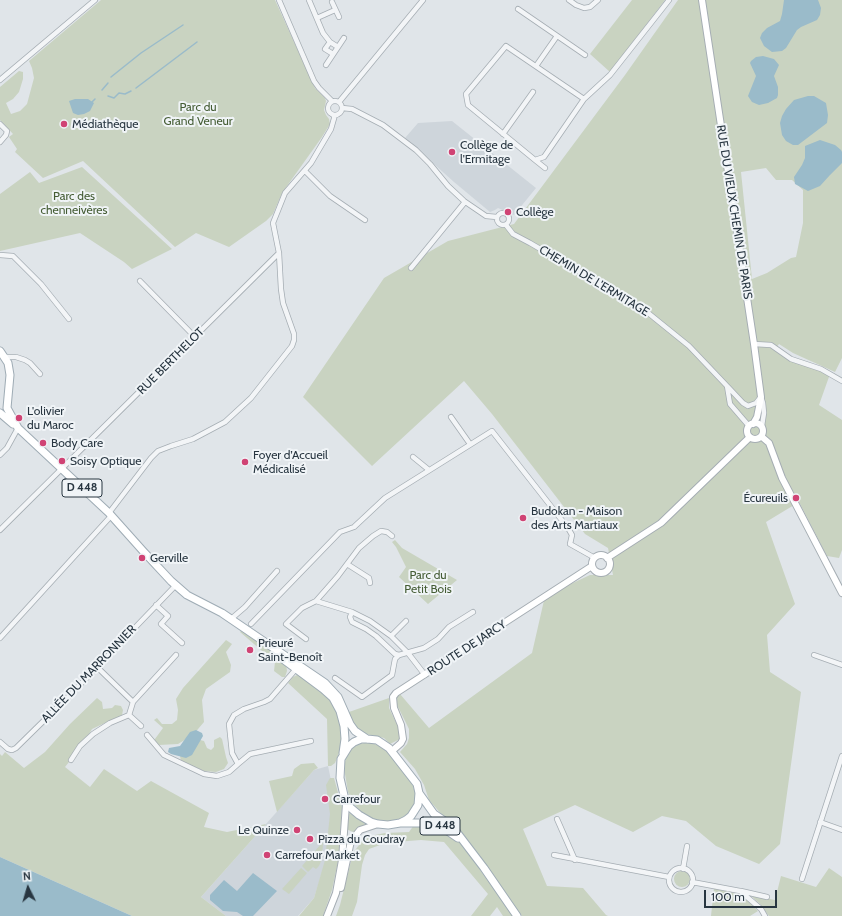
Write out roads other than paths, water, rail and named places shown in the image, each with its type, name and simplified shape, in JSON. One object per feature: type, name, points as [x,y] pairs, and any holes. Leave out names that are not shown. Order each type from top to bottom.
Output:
[{"type":"main road","points":[[2,354],[10,374],[7,408],[18,428]]},
{"type":"main road","points":[[7,408],[0,413],[18,428]]},
{"type":"main road","name":"D 448","points":[[18,428],[110,514],[143,552],[187,595],[222,613],[325,683],[338,697],[350,724],[355,731],[367,738]]},
{"type":"main road","name":"D 448","points":[[256,637],[333,698],[340,711],[344,726],[345,739],[343,754]]},
{"type":"main road","points":[[367,738],[377,740],[392,751],[417,784],[419,799],[411,816],[400,823],[388,825],[378,824],[354,812],[346,804],[340,772],[341,759],[343,754],[354,742],[367,738]]},
{"type":"main road","name":"D 448","points":[[419,793],[434,814],[452,826],[517,916]]},
{"type":"main road","name":"D 448","points":[[400,823],[430,823],[442,827],[455,835],[471,851]]},
{"type":"street","points":[[0,80],[95,0]]},
{"type":"street","points":[[279,0],[314,81],[332,101],[339,102]]},
{"type":"street","points":[[309,0],[323,33],[330,42],[338,47]]},
{"type":"street","points":[[339,102],[423,0]]},
{"type":"street","points":[[569,0],[584,8],[590,7],[598,0]]},
{"type":"street","points":[[535,160],[544,157],[584,99],[610,75],[669,0]]},
{"type":"street","name":"RUE DU VIEUX CHEMIN DE PARIS","points":[[702,0],[761,397],[757,417],[751,425]]},
{"type":"street","points":[[332,2],[339,17]]},
{"type":"street","points":[[518,9],[585,54]]},
{"type":"street","points":[[317,18],[336,10]]},
{"type":"street","points":[[536,66],[557,36]]},
{"type":"street","points":[[326,65],[344,38]]},
{"type":"street","points":[[330,42],[325,49],[333,54]]},
{"type":"street","points":[[545,168],[468,105],[466,94],[506,46],[584,99]]},
{"type":"street","points":[[503,134],[533,92]]},
{"type":"street","points":[[332,101],[329,103],[327,108],[330,113],[335,115]]},
{"type":"street","points":[[339,102],[342,108]]},
{"type":"street","points":[[0,638],[110,514],[150,458],[158,451],[193,439],[225,422],[251,398],[292,346],[294,334],[281,296],[280,253],[273,223],[285,193],[305,171],[331,129],[335,115],[340,112],[342,108]]},
{"type":"street","points":[[342,108],[352,109],[383,125],[416,150],[448,186],[465,202],[486,216],[497,217],[501,213],[507,215],[509,220],[506,225],[503,225],[498,223],[497,217]]},
{"type":"street","points":[[0,124],[7,131],[6,135],[0,142]]},
{"type":"street","points":[[305,171],[330,196],[365,220]]},
{"type":"street","points":[[411,268],[465,202]]},
{"type":"street","name":"CHEMIN DE L'ERMITAGE","points":[[506,225],[513,234],[530,242],[642,308],[689,346],[743,403],[748,406],[756,403],[761,397]]},
{"type":"street","name":"RUE BERTHELOT","points":[[0,530],[280,253]]},
{"type":"street","points":[[0,256],[12,256],[41,284],[69,319]]},
{"type":"street","points":[[140,281],[195,337]]},
{"type":"street","points":[[754,344],[771,345],[791,359],[821,369],[842,381]]},
{"type":"street","points":[[2,354],[25,360],[30,363],[40,374]]},
{"type":"street","points":[[727,386],[730,404],[751,425]]},
{"type":"street","points":[[761,397],[764,413],[762,426],[764,431],[762,436],[756,440],[750,437],[747,432],[751,425],[757,423],[762,426]]},
{"type":"street","points":[[451,417],[470,444]]},
{"type":"street","points":[[0,455],[7,448],[18,428]]},
{"type":"street","points":[[251,624],[340,532],[354,528],[385,498],[492,431],[568,528],[572,535],[570,544],[596,558]]},
{"type":"street","points":[[762,436],[769,443],[782,478],[842,593]]},
{"type":"street","points":[[607,558],[661,523],[750,437]]},
{"type":"street","points":[[413,457],[429,470]]},
{"type":"street","points":[[306,639],[286,624],[302,608],[316,601],[338,576],[359,548],[373,536],[381,531],[387,532],[392,536]]},
{"type":"street","points":[[601,556],[607,558],[609,565],[608,568],[604,572],[597,572],[592,566],[593,560],[601,556]]},
{"type":"street","points":[[347,564],[369,578],[370,583]]},
{"type":"street","name":"ROUTE DE JARCY","points":[[392,751],[401,743],[404,735],[394,708],[393,697],[399,691],[592,566]]},
{"type":"street","points":[[231,619],[245,607],[277,571]]},
{"type":"street","name":"ALLÉE DU MARRONNIER","points":[[0,742],[8,749],[12,750],[16,748],[176,585]]},
{"type":"street","points":[[316,601],[352,612],[370,621],[391,636],[408,653],[425,675]]},
{"type":"street","points":[[156,604],[168,616],[161,624],[182,643]]},
{"type":"street","points":[[352,612],[350,617],[352,622],[376,636],[395,654],[399,655]]},
{"type":"street","points":[[335,678],[362,697],[392,676],[395,659],[399,655],[424,648],[438,639],[449,627],[473,612]]},
{"type":"street","points":[[391,636],[406,621]]},
{"type":"street","points":[[129,715],[133,702],[176,655]]},
{"type":"street","points":[[814,655],[842,664]]},
{"type":"street","points":[[97,667],[133,702]]},
{"type":"street","points":[[238,764],[232,753],[230,724],[234,714],[270,699],[296,669]]},
{"type":"street","points":[[129,715],[141,726]]},
{"type":"street","points":[[71,760],[80,746],[93,734],[110,723],[129,715]]},
{"type":"street","points":[[147,735],[164,755],[204,774],[217,776],[229,772],[250,754],[311,741]]},
{"type":"street","points":[[802,879],[842,756]]},
{"type":"street","points":[[326,916],[336,893],[342,860],[346,804]]},
{"type":"street","points":[[557,819],[575,860]]},
{"type":"street","points":[[820,822],[842,830]]},
{"type":"street","points":[[331,916],[339,894],[351,841],[360,830],[378,824]]},
{"type":"street","points":[[683,869],[687,846]]},
{"type":"street","points":[[554,855],[669,877]]},
{"type":"street","points":[[683,869],[691,875],[692,882],[691,886],[687,890],[678,892],[671,886],[669,877],[674,870],[683,869]]},
{"type":"street","points":[[692,882],[767,897]]},
{"type":"street","points":[[740,891],[761,910],[765,916]]},
{"type":"water","points":[[784,0],[818,0],[821,8],[820,15],[817,20],[797,30],[786,48],[782,51],[772,52],[764,46],[760,38],[762,33],[767,28],[780,21]]},
{"type":"water","points":[[763,56],[774,59],[779,65],[774,76],[778,87],[778,95],[777,98],[768,103],[759,105],[752,102],[748,96],[756,76],[750,63],[756,57]]},
{"type":"water","points":[[814,96],[826,103],[828,115],[827,123],[798,145],[793,145],[786,141],[782,135],[780,123],[782,116],[794,100]]},
{"type":"water","points":[[75,99],[88,99],[94,103],[90,111],[78,115],[73,113],[69,101]]},
{"type":"water","points":[[820,140],[835,145],[841,150],[842,163],[820,186],[808,191],[795,184],[794,177],[805,158],[805,146]]},
{"type":"water","points":[[196,730],[202,733],[203,736],[192,755],[186,758],[168,752],[169,748],[180,746],[190,732]]},
{"type":"water","points":[[0,857],[132,916],[0,916]]},
{"type":"water","points":[[253,873],[277,891],[253,916],[243,916],[237,912],[223,911],[210,900],[210,895],[224,880],[237,891]]},
{"type":"waterway","points":[[111,77],[141,53],[183,25]]},
{"type":"waterway","points":[[136,88],[197,42]]},
{"type":"waterway","points":[[102,90],[108,83]]},
{"type":"waterway","points":[[108,96],[114,98],[119,93],[125,94],[131,91]]},
{"type":"waterway","points":[[92,102],[95,99]]},
{"type":"place","name":"Médiathèque","points":[[64,124]]},
{"type":"place","name":"Collège de l'Ermitage","points":[[452,152]]},
{"type":"place","name":"Collège","points":[[508,212]]},
{"type":"place","name":"L'olivier du Maroc","points":[[19,418]]},
{"type":"place","name":"Body Care","points":[[43,443]]},
{"type":"place","name":"Soisy Optique","points":[[62,461]]},
{"type":"place","name":"Foyer d’Accueil Médicalisé","points":[[245,462]]},
{"type":"place","name":"Écureuils","points":[[796,498]]},
{"type":"place","name":"Budokan - Maison des Arts Martiaux","points":[[523,518]]},
{"type":"place","name":"Gerville","points":[[142,558]]},
{"type":"place","name":"Prieuré Saint-Benoît","points":[[250,650]]},
{"type":"place","name":"Carrefour","points":[[325,799]]},
{"type":"place","name":"Le Quinze","points":[[297,830]]},
{"type":"place","name":"Pizza du Coudray","points":[[310,839]]},
{"type":"place","name":"Carrefour Market","points":[[267,855]]},
{"type":"park label","name":"Parc du Grand Veneur","points":[[198,114]]},
{"type":"park label","name":"Parc des chenneivères","points":[[74,203]]},
{"type":"park label","name":"Parc du Petit Bois","points":[[428,582]]}]
